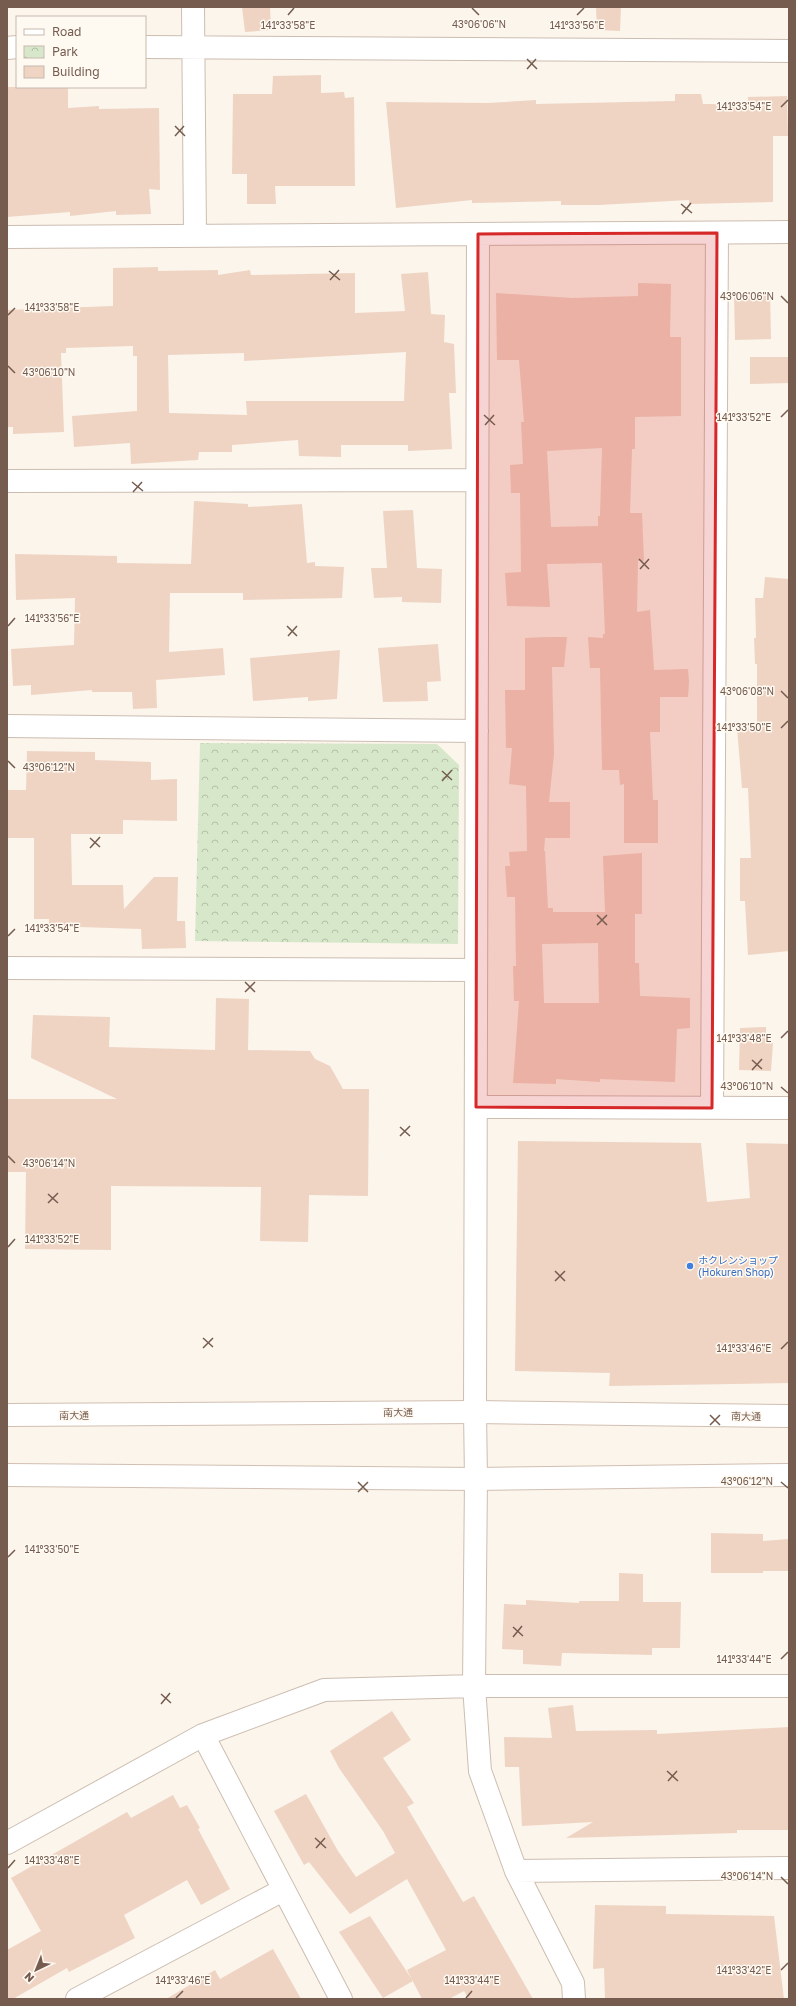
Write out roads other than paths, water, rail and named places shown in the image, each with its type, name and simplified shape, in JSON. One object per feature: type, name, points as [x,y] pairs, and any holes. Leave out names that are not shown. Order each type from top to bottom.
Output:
[{"type":"street","points":[[193,7],[195,235]]},
{"type":"street","points":[[146,47],[789,51]]},
{"type":"street","points":[[712,1108],[717,232]]},
{"type":"street","points":[[7,237],[789,232]]},
{"type":"street","points":[[478,234],[476,1478],[474,1686],[480,1771],[516,1871],[573,1983],[574,1999]]},
{"type":"street","points":[[7,481],[477,480]]},
{"type":"street","points":[[7,726],[477,731]]},
{"type":"street","points":[[7,968],[476,970]]},
{"type":"street","points":[[476,1107],[789,1108]]},
{"type":"street","name":"南大通","points":[[7,1415],[475,1412],[789,1416]]},
{"type":"street","points":[[7,1475],[476,1478],[789,1474]]},
{"type":"street","points":[[7,1843],[203,1735],[324,1690],[474,1686],[789,1686]]},
{"type":"street","points":[[203,1735],[341,1999]]},
{"type":"street","points":[[516,1871],[789,1868]]},
{"type":"street","points":[[77,1999],[283,1890]]},
{"type":"place","name":"ホクレンショップ (Hokuren Shop)","points":[[690,1266]]}]
